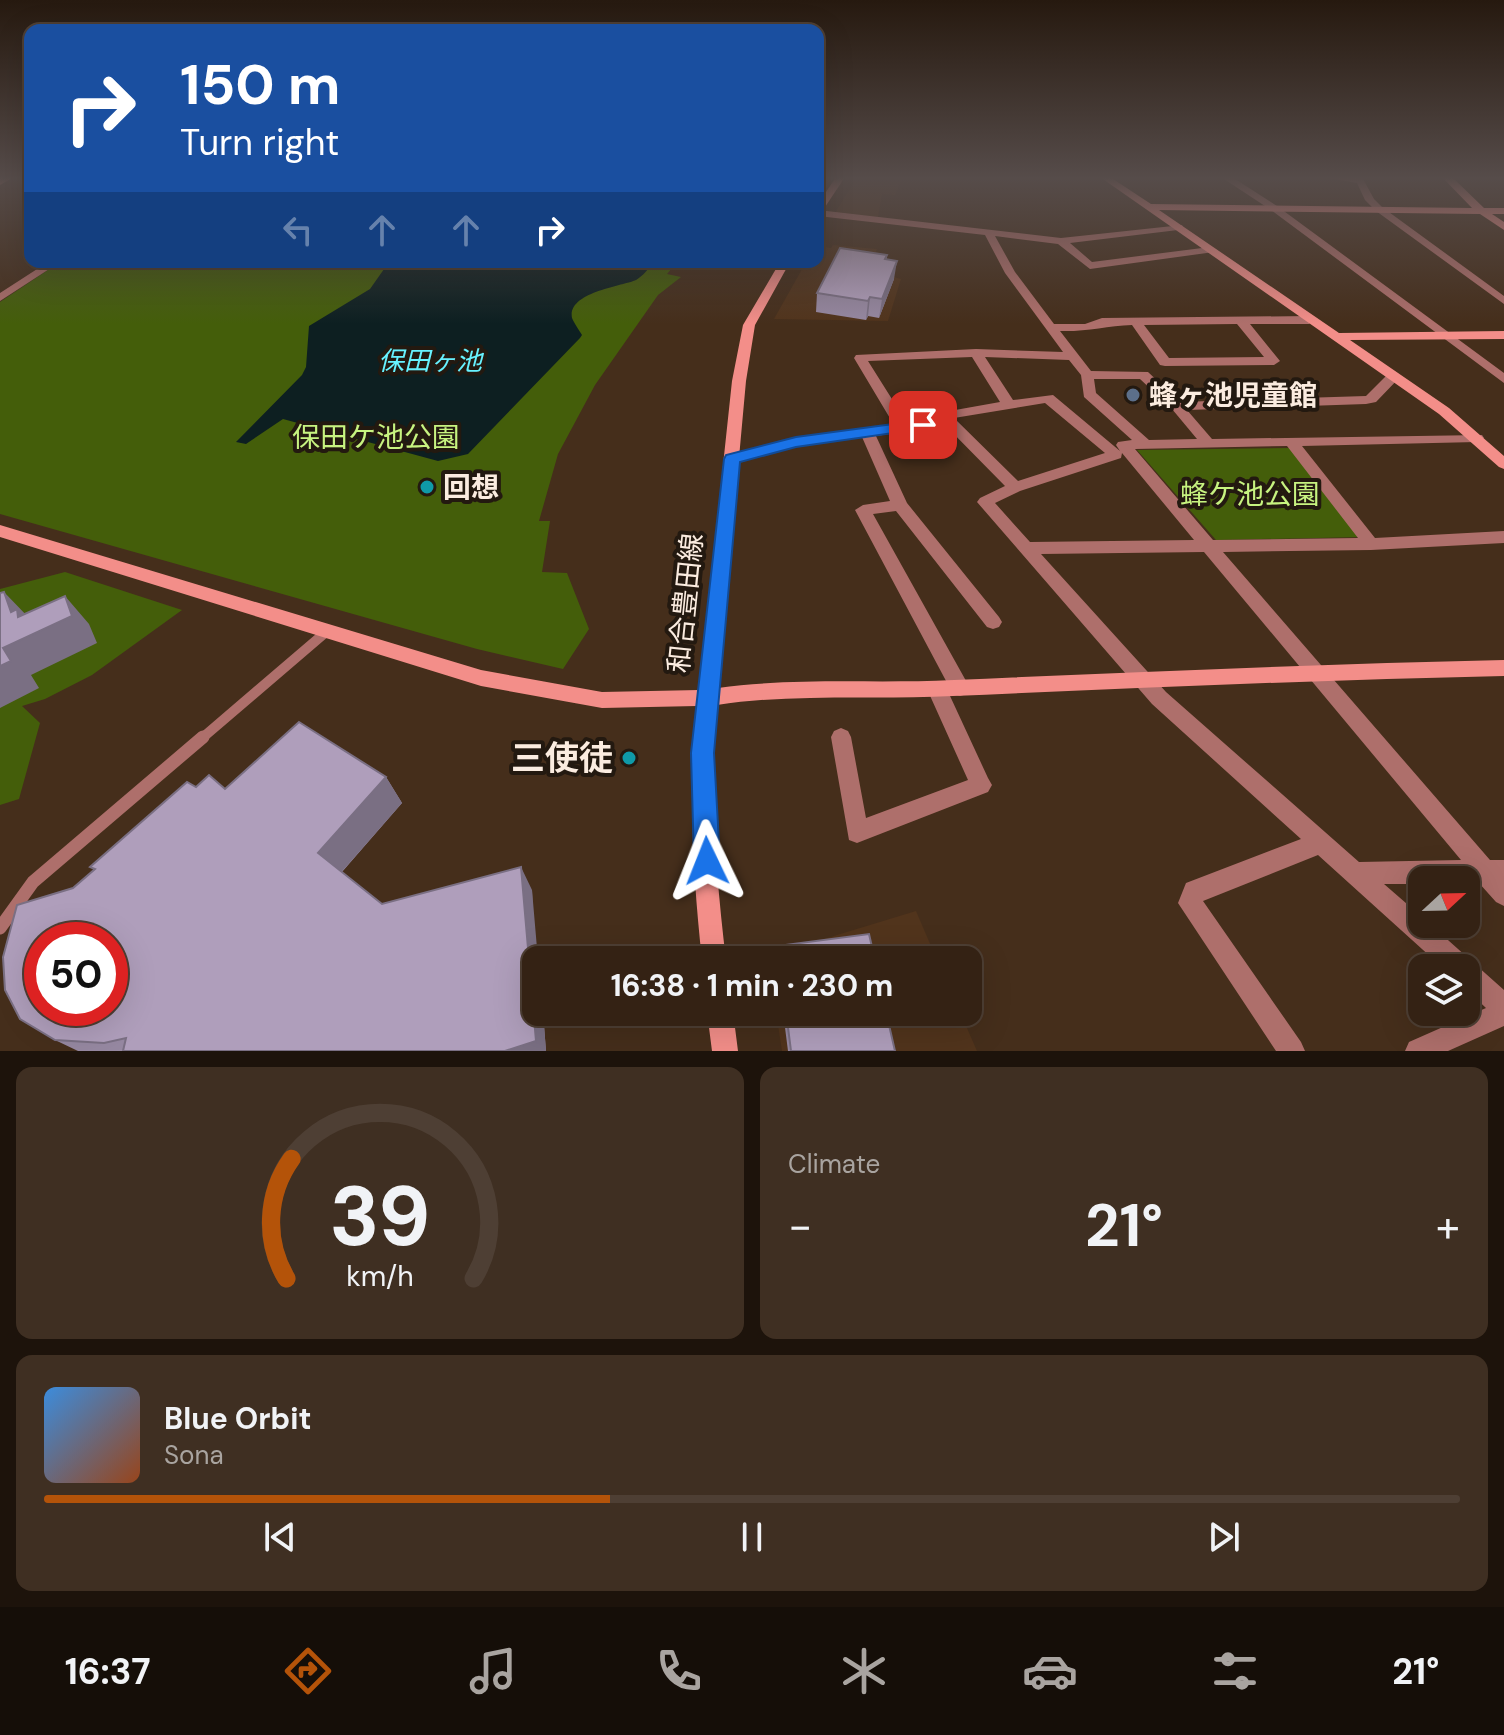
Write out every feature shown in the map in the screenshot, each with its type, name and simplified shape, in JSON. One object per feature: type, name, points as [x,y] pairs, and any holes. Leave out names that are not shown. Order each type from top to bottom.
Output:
[{"type":"street","points":[[936,226],[1061,241],[1178,227],[1444,411],[1504,464]]},
{"type":"street","points":[[1298,226],[1504,379]]},
{"type":"street","points":[[1402,226],[1504,301]]},
{"type":"street","points":[[990,236],[1010,273],[1087,375],[1089,394],[1144,443]]},
{"type":"street","points":[[1061,241],[1090,266],[1210,250]]},
{"type":"street","points":[[0,298],[46,268]]},
{"type":"street","name":"和合豊田線","points":[[712,946],[702,753],[739,381],[749,325],[782,268]]},
{"type":"street","points":[[1049,327],[1086,328],[1102,322],[1309,320]]},
{"type":"street","points":[[1136,323],[1165,362],[1274,361],[1241,321]]},
{"type":"street","points":[[1334,337],[1504,335]]},
{"type":"street","points":[[903,427],[860,358],[976,353],[1073,356]]},
{"type":"street","points":[[976,353],[1009,405]]},
{"type":"street","points":[[1087,375],[1143,375],[1177,406],[1207,442]]},
{"type":"street","points":[[1177,406],[1366,400],[1371,399],[1393,377]]},
{"type":"street","points":[[732,459],[796,442],[923,425],[944,416],[1048,398],[1116,455],[1015,487],[985,502],[1142,680],[1446,954]]},
{"type":"street","points":[[944,416],[1015,487]]},
{"type":"street","points":[[867,432],[900,505],[993,622]]},
{"type":"street","points":[[1477,438],[1123,445],[1314,672],[1494,871],[1504,894]]},
{"type":"street","points":[[1290,441],[1371,544]]},
{"type":"street","points":[[900,505],[863,510],[960,688]]},
{"type":"street","points":[[0,531],[481,678],[602,700],[708,698],[762,690],[937,689],[1314,672],[1504,668]]},
{"type":"street","points":[[1025,548],[1371,544],[1504,537]]},
{"type":"street","points":[[841,737],[857,832],[981,785],[937,689]]},
{"type":"street","points":[[1292,1051],[1190,903],[1194,891],[1320,843]]},
{"type":"street","points":[[1358,873],[1494,871]]},
{"type":"street","points":[[1480,985],[1504,1007]]},
{"type":"street","points":[[1418,1051],[1504,1013]]},
{"type":"street","points":[[722,1026],[725,1051]]},
{"type":"lane","points":[[0,928],[33,882],[326,632]]},
{"type":"shaded area","points":[[833,245],[877,249],[869,270],[901,279],[888,321],[774,319],[803,268],[824,268],[824,247],[831,248]]},
{"type":"shaded area","points":[[916,911],[931,946],[801,946]]},
{"type":"shaded area","points":[[778,1026],[966,1026],[977,1051],[782,1051]]},
{"type":"green space","name":"保田ケ池公園","points":[[51,268],[672,268],[667,274],[681,277],[658,295],[595,385],[558,454],[539,521],[550,521],[542,572],[567,573],[589,629],[563,669],[477,649],[0,514],[0,302]]},
{"type":"green space","name":"蜂ケ池公園","points":[[1290,448],[1363,537],[1216,540],[1137,450]]},
{"type":"green space","points":[[65,572],[182,610],[92,675],[45,699],[22,706],[40,723],[19,799],[0,805],[0,589]]},
{"type":"water","name":"保田ヶ池","points":[[385,268],[648,268],[636,280],[597,292],[578,302],[572,318],[582,335],[580,338],[468,454],[438,461],[283,419],[246,444],[236,442],[302,375],[306,367],[309,326],[370,289]]},
{"type":"building","points":[[840,248],[887,255],[885,259],[897,261],[882,299],[870,297],[868,301],[817,293]]},
{"type":"building","points":[[4,592],[11,612],[17,609],[18,617],[65,596],[72,616],[3,648],[11,661],[0,666],[0,593]]},
{"type":"building","points":[[299,722],[386,777],[318,853],[382,904],[521,867],[528,946],[522,946],[522,1026],[535,1026],[536,1041],[505,1051],[123,1051],[126,1038],[104,1043],[55,1040],[32,1026],[128,1026],[128,922],[24,922],[24,1021],[20,1019],[5,990],[3,957],[17,905],[73,888],[95,869],[90,867],[187,782],[196,787],[209,775],[225,789]]},
{"type":"building","points":[[869,934],[872,946],[777,946]]},
{"type":"building","points":[[788,1026],[889,1026],[895,1051],[791,1051]]},
{"type":"place","name":"蜂ヶ池児童館","points":[[1133,395]]},
{"type":"place","name":"回想","points":[[427,487]]},
{"type":"place","name":"三使徒","points":[[629,758]]},
{"type":"route","points":[[707,861],[702,753],[732,459],[796,442],[923,425]]}]
